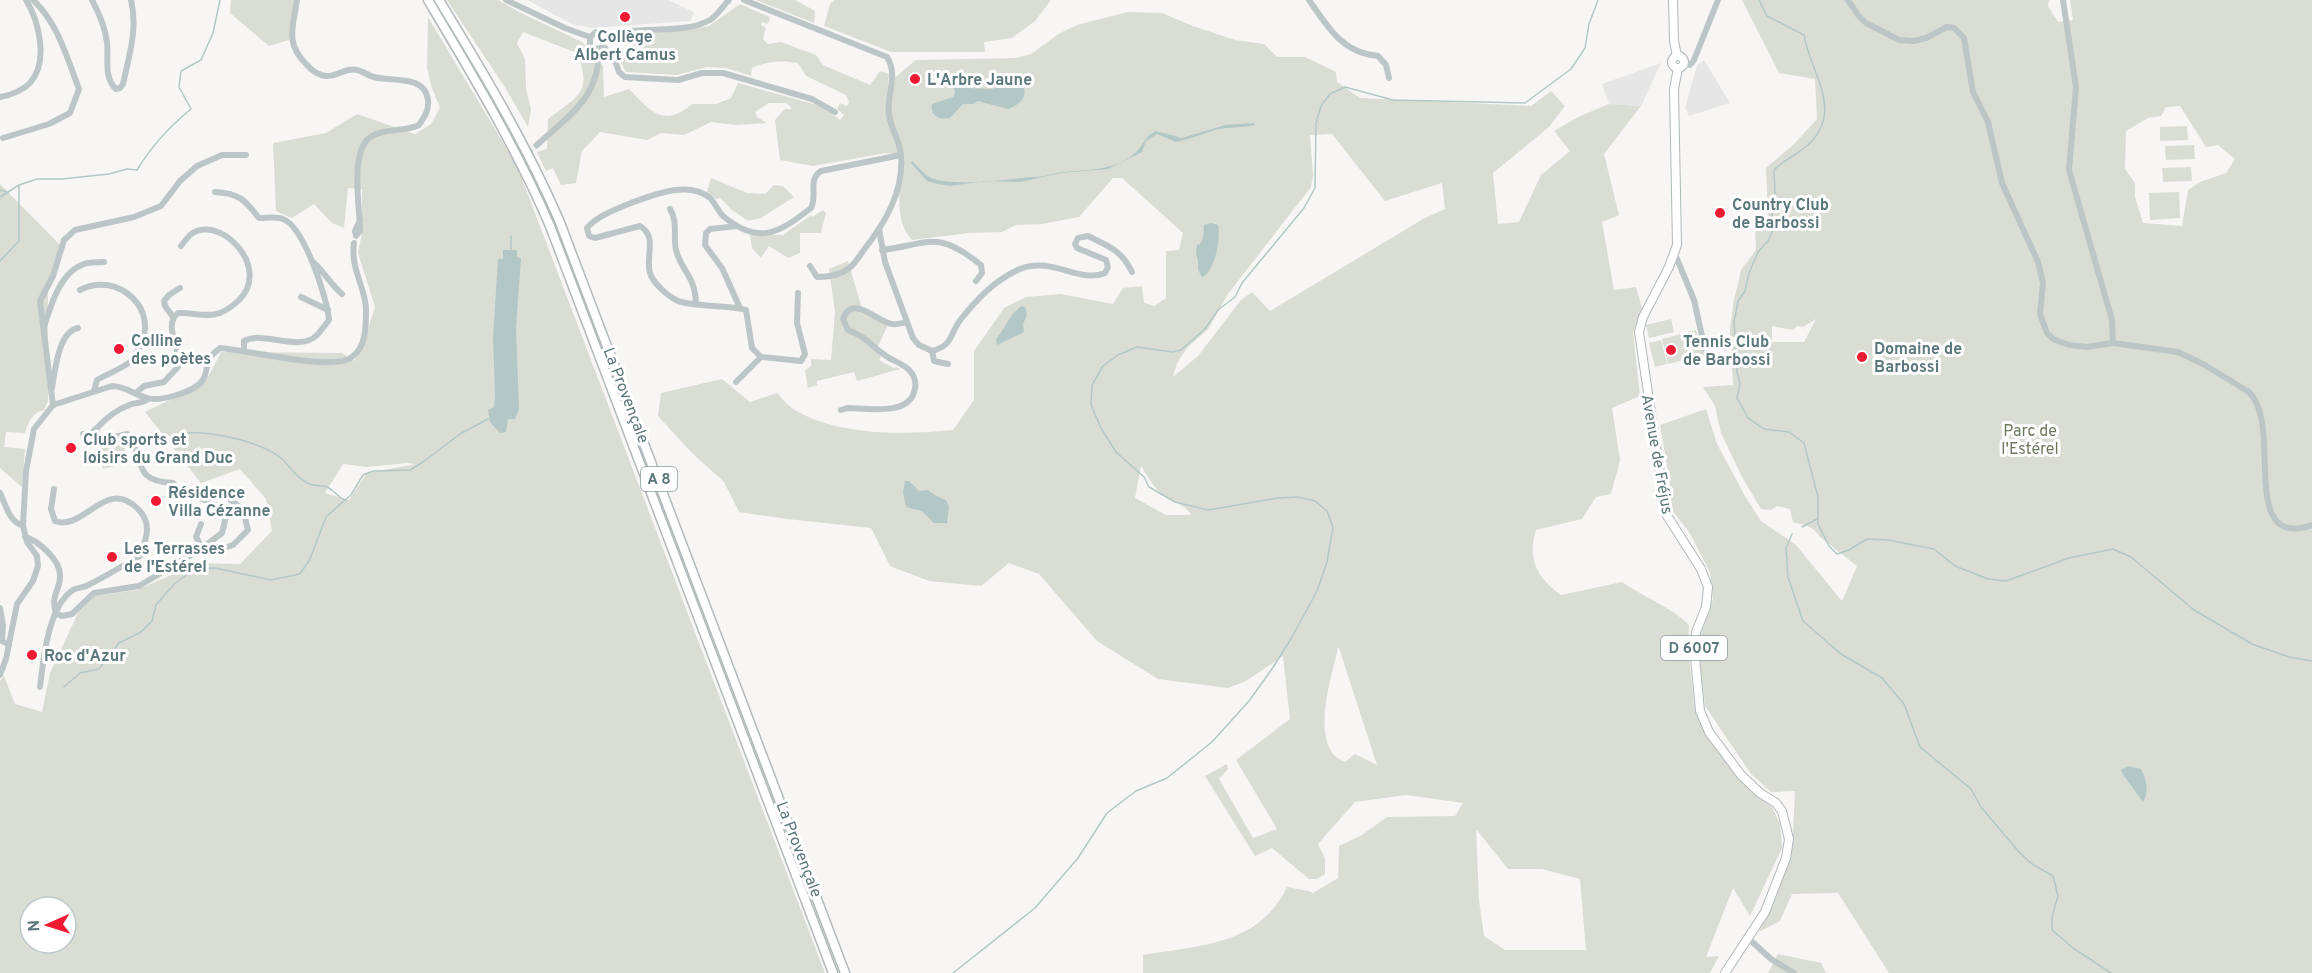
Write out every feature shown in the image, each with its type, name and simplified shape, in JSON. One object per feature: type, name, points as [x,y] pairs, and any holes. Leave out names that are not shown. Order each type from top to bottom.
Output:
[{"type":"highway","name":"La Provençale","points":[[428,0],[504,130],[529,177],[550,226],[832,973]]},
{"type":"highway","name":"La Provençale","points":[[439,0],[513,125],[538,172],[559,220],[845,973]]},
{"type":"main road","points":[[1673,0],[1674,41],[1677,56],[1682,57],[1681,66]]},
{"type":"main road","name":"Avenue de Fréjus","points":[[1681,66],[1674,89],[1678,235],[1675,254],[1643,317],[1639,343],[1666,514],[1701,569],[1708,587],[1706,607],[1696,632],[1694,646],[1700,711],[1709,732],[1741,775],[1760,794],[1776,803],[1782,811],[1789,839],[1786,858],[1765,912],[1748,938]]},
{"type":"main road","name":"D 6007","points":[[1725,973],[1748,938]]},
{"type":"street","points":[[0,97],[24,87],[33,79],[37,69],[39,39],[32,11],[26,0]]},
{"type":"street","points":[[3,138],[49,124],[70,113],[79,89],[59,36],[33,0]]},
{"type":"street","points":[[92,0],[107,42],[109,78],[116,89],[123,84],[132,40],[134,16],[131,0]]},
{"type":"street","points":[[0,675],[17,604],[38,569],[38,559],[25,537],[23,525],[26,471],[32,434],[38,421],[53,405],[112,386],[121,386],[154,400],[184,393],[195,388],[203,380],[210,358],[220,348],[332,364],[351,358],[363,345],[366,308],[355,272],[353,254],[355,231],[360,220],[357,165],[362,146],[370,136],[382,131],[400,131],[418,125],[429,108],[427,95],[420,85],[408,81],[374,78],[357,70],[350,69],[336,75],[326,76],[317,73],[294,51],[292,33],[297,0]]},
{"type":"street","points":[[506,0],[565,28],[590,37]]},
{"type":"street","points":[[590,37],[596,32],[604,37],[624,31],[702,24],[712,19],[729,0]]},
{"type":"street","points":[[744,0],[887,57],[893,71],[889,114],[901,155],[900,185],[894,204],[879,229],[848,269],[817,277],[810,266]]},
{"type":"street","points":[[1309,0],[1333,34],[1362,55],[1378,56],[1386,65],[1389,78]]},
{"type":"street","points":[[1681,66],[1693,63],[1718,0]]},
{"type":"street","points":[[1848,0],[1866,23],[1899,40],[1914,41],[1926,38],[1947,27],[1954,28],[1965,38],[1973,92],[1988,122],[2002,183],[2042,273],[2040,314],[2043,325],[2053,339],[2068,345],[2087,347],[2113,343],[2178,352],[2203,364],[2249,393],[2255,398],[2263,420],[2265,496],[2270,513],[2279,524],[2287,528],[2294,529],[2312,525]]},
{"type":"street","points":[[2063,0],[2076,87],[2070,170],[2112,320],[2113,343]]},
{"type":"street","points":[[590,37],[590,46],[601,47],[614,57],[619,72],[624,78],[678,80],[702,73],[723,73],[812,99],[835,112]]},
{"type":"street","points":[[537,145],[586,99],[597,72],[604,37]]},
{"type":"street","points":[[53,405],[40,301],[53,276],[64,240],[69,234],[85,227],[115,223],[150,212],[161,206],[180,181],[197,165],[222,155],[246,155]]},
{"type":"street","points":[[798,293],[797,323],[805,354],[801,361],[761,357],[752,348],[746,310],[677,301],[652,279],[650,238],[647,230],[640,226],[599,238],[590,236],[587,228],[595,221],[624,206],[654,194],[674,190],[694,191],[709,198],[722,215],[737,226],[753,233],[775,233],[811,208],[814,202],[812,186],[815,176],[821,171],[901,155]]},
{"type":"street","points":[[215,192],[228,192],[245,200],[259,218],[281,218],[295,226],[314,263],[328,310],[329,320],[315,337],[294,342],[252,337],[244,341],[244,350]]},
{"type":"street","points":[[670,208],[674,215],[677,254],[692,278],[696,303]]},
{"type":"street","points":[[737,226],[710,229],[705,238],[705,245],[722,268],[740,308]]},
{"type":"street","points":[[879,229],[882,250],[907,322],[919,345],[932,351],[947,345],[959,322],[997,281],[1022,268],[1040,265],[1084,275],[1099,276],[1105,273],[1108,267],[1106,260],[1077,248],[1075,243],[1083,236],[1118,251],[1132,272]]},
{"type":"street","points":[[136,393],[144,386],[164,382],[178,367],[178,350],[171,326],[173,317],[178,313],[204,315],[220,313],[231,307],[242,296],[249,279],[250,271],[244,253],[228,237],[210,230],[196,232],[189,236],[181,246]]},
{"type":"street","points":[[882,250],[926,241],[947,243],[981,265],[982,273],[976,281]]},
{"type":"street","points":[[1675,254],[1694,300],[1706,354]]},
{"type":"street","points":[[44,328],[54,297],[71,271],[85,264],[104,262]]},
{"type":"street","points":[[314,263],[333,287],[342,294]]},
{"type":"street","points":[[80,290],[90,285],[113,286],[136,300],[147,321],[142,343],[131,361],[97,380],[94,391]]},
{"type":"street","points":[[173,317],[164,301],[180,288]]},
{"type":"street","points":[[301,297],[328,310]]},
{"type":"street","points":[[841,410],[900,407],[912,398],[916,385],[912,373],[907,368],[884,354],[864,337],[848,330],[843,319],[845,314],[849,309],[855,308],[865,310],[894,325],[907,322]]},
{"type":"street","points":[[51,394],[60,348],[68,334],[78,328]]},
{"type":"street","points":[[932,351],[931,357],[934,361],[948,364]]},
{"type":"street","points":[[736,382],[761,357]]},
{"type":"street","points":[[83,434],[91,433],[104,420],[122,408],[142,403],[148,399]]},
{"type":"street","points":[[56,613],[62,616],[72,614],[94,593],[138,586],[222,533],[226,516],[211,502],[181,492],[173,483],[155,483],[144,474],[133,441],[127,434],[102,440],[96,429]]},
{"type":"street","points":[[40,687],[45,649],[56,613],[72,590],[85,586],[140,556],[148,532],[144,515],[130,501],[109,498],[69,522],[56,521],[51,509],[54,489]]},
{"type":"street","points":[[195,497],[205,492],[220,491],[243,510],[249,530],[233,545],[204,554],[196,537],[201,524]]},
{"type":"street","points":[[0,493],[14,520],[23,525]]},
{"type":"street","points":[[25,537],[42,547],[56,563],[61,576],[53,597],[56,613]]},
{"type":"street","points":[[0,608],[3,625],[2,641],[9,645]]},
{"type":"street","points":[[1748,938],[1779,965],[1794,973]]},
{"type":"shaded area","name":"Collège Albert Camus","points":[[527,0],[668,0],[694,12],[690,21],[593,28],[574,25]]},
{"type":"shaded area","points":[[1704,60],[1730,103],[1689,116],[1685,108],[1697,65]]},
{"type":"shaded area","points":[[1661,63],[1641,106],[1609,104],[1602,84]]},
{"type":"shaded area","points":[[961,81],[968,88],[991,89],[1019,83],[1025,91],[1023,98],[1008,109],[978,101],[974,104],[963,104],[950,118],[936,116],[932,112],[932,104],[953,97],[954,87]]},
{"type":"shaded area","points":[[1254,123],[1255,125],[1220,129],[1176,142],[1157,134],[1146,141],[1142,152],[1122,162],[1134,154],[1148,137],[1156,131],[1182,138],[1225,125]]},
{"type":"shaded area","points":[[912,161],[933,179],[981,182],[950,186],[938,184],[927,181],[911,163]]},
{"type":"shaded area","points":[[1122,162],[1108,169],[1061,173],[1020,182],[990,181],[1038,177],[1062,172],[1097,169]]},
{"type":"shaded area","points":[[1211,223],[1218,225],[1218,246],[1214,262],[1207,274],[1202,277],[1198,270],[1197,245],[1203,238],[1204,225]]},
{"type":"shaded area","points":[[503,250],[517,250],[517,257],[521,258],[516,329],[519,409],[515,419],[508,419],[506,432],[500,433],[490,422],[488,410],[494,407],[493,338],[498,259],[503,259]]},
{"type":"shaded area","points":[[1021,306],[1025,307],[1027,315],[1023,324],[1024,332],[997,345],[996,339]]},
{"type":"shaded area","points":[[905,481],[909,481],[919,491],[928,490],[946,500],[949,507],[947,523],[934,523],[922,511],[906,507],[903,492]]},
{"type":"shaded area","points":[[2128,766],[2141,769],[2143,773],[2147,790],[2143,802],[2122,773],[2121,770]]},
{"type":"green space","points":[[231,0],[295,0],[289,40],[269,46],[230,13]]},
{"type":"green space","points":[[447,0],[498,0],[582,42],[603,66],[604,97],[629,89],[658,114],[673,115],[692,104],[716,104],[731,98],[738,83],[824,107],[840,120],[844,115],[837,109],[840,103],[847,106],[849,102],[846,95],[806,76],[798,63],[780,61],[763,64],[752,68],[751,76],[726,68],[707,67],[677,75],[626,72],[618,57],[628,54],[633,49],[632,39],[636,32],[709,26],[740,4],[770,17],[768,24],[762,22],[761,25],[766,28],[763,39],[768,44],[781,42],[816,55],[823,65],[870,85],[880,71],[889,74],[886,110],[893,79],[916,60],[1016,58],[1031,54],[1060,33],[1077,25],[1128,12],[1162,13],[1235,40],[1264,44],[1277,57],[1305,57],[1336,72],[1337,82],[1360,98],[1531,106],[1551,91],[1565,106],[1549,127],[1493,173],[1498,224],[1519,222],[1541,175],[1570,151],[1554,131],[1578,117],[1609,104],[1641,106],[1604,154],[1619,215],[1602,222],[1614,290],[1636,287],[1642,308],[1633,332],[1640,396],[1612,408],[1620,460],[1611,494],[1596,497],[1582,519],[1536,530],[1534,559],[1540,575],[1561,595],[1622,582],[1666,607],[1689,625],[1688,649],[1695,712],[1733,772],[1749,790],[1772,807],[1780,824],[1782,848],[1750,916],[1733,888],[1706,957],[1719,956],[1710,973],[1143,973],[1143,955],[1206,945],[1244,932],[1261,921],[1275,906],[1287,887],[1313,893],[1338,878],[1339,846],[1362,835],[1387,817],[1455,816],[1463,803],[1406,795],[1355,802],[1318,844],[1325,858],[1325,874],[1317,879],[1309,879],[1272,848],[1255,856],[1205,776],[1227,764],[1228,769],[1219,779],[1253,838],[1277,829],[1236,760],[1290,719],[1283,656],[1246,681],[1228,688],[1158,679],[1097,641],[1039,574],[1009,563],[981,586],[929,581],[890,566],[871,528],[739,512],[724,482],[691,452],[658,416],[661,393],[722,379],[750,402],[777,393],[793,409],[810,418],[850,429],[892,433],[953,430],[974,400],[974,351],[1004,308],[1026,297],[1061,294],[1113,304],[1123,288],[1142,286],[1144,303],[1154,306],[1166,298],[1166,251],[1179,250],[1183,233],[1122,178],[1113,178],[1079,217],[1042,224],[1016,225],[1002,232],[969,233],[912,240],[902,222],[900,211],[903,155],[886,153],[813,166],[780,160],[775,120],[785,109],[792,109],[787,103],[769,103],[755,112],[757,117],[767,123],[736,125],[711,122],[684,135],[661,133],[647,140],[600,132],[582,151],[576,183],[561,185],[553,168],[546,171],[537,152],[547,149],[548,119],[575,99],[583,85],[582,66],[577,53],[523,32],[517,43],[525,59],[526,89],[531,109],[528,127],[506,89]],"holes":[[[1332,134],[1385,201],[1442,183],[1445,209],[1423,219],[1270,311],[1252,292],[1241,300],[1198,356],[1173,377],[1177,363],[1187,348],[1208,329],[1228,294],[1311,187],[1313,175],[1310,135]],[[1141,466],[1158,490],[1185,508],[1191,515],[1166,515],[1135,498]],[[1339,648],[1377,765],[1355,754],[1345,762],[1334,755],[1325,730],[1329,687]],[[1476,829],[1508,869],[1542,869],[1580,879],[1586,950],[1505,950],[1484,936],[1479,900]]]},
{"type":"green space","points":[[756,0],[795,0],[815,11],[814,23]]},
{"type":"green space","points":[[835,0],[1051,0],[1035,21],[1012,38],[984,42],[985,52],[891,52],[824,26],[830,4]]},
{"type":"green space","name":"Parc de l'Estérel","points":[[1742,0],[2049,0],[2048,6],[2058,22],[2073,20],[2070,0],[2312,0],[2312,973],[1889,973],[1838,893],[1792,894],[1780,921],[1759,932],[1792,853],[1795,791],[1771,792],[1751,774],[1705,706],[1698,643],[1713,599],[1710,572],[1689,532],[1674,513],[1670,500],[1670,483],[1660,425],[1706,409],[1717,444],[1761,521],[1796,545],[1842,601],[1857,566],[1812,528],[1793,522],[1790,509],[1777,506],[1771,510],[1761,509],[1742,477],[1721,433],[1715,406],[1703,387],[1733,385],[1730,328],[1734,300],[1741,270],[1756,250],[1755,227],[1768,215],[1766,168],[1794,144],[1817,119],[1815,79],[1779,73]],"holes":[[[2180,106],[2206,147],[2218,145],[2235,159],[2226,173],[2200,182],[2188,190],[2182,226],[2143,223],[2135,197],[2135,183],[2125,169],[2126,131],[2148,118],[2161,116],[2166,107]],[[1816,319],[1804,342],[1772,342],[1772,326],[1793,330],[1797,326],[1803,327]]]},
{"type":"green space","points":[[428,17],[517,166],[825,973],[0,973],[0,681],[4,676],[15,704],[42,712],[50,673],[78,613],[95,596],[137,590],[199,563],[240,564],[272,531],[266,499],[240,469],[201,483],[145,412],[205,383],[221,352],[342,353],[354,361],[360,353],[375,307],[358,253],[362,233],[362,189],[348,188],[344,228],[332,223],[314,204],[292,218],[276,211],[273,143],[326,133],[357,114],[415,134],[431,124],[440,108],[427,68]],"holes":[[[343,464],[367,467],[416,464],[367,473],[349,500],[325,493]]]},
{"type":"green space","points":[[2187,126],[2188,140],[2160,141],[2160,127]]},
{"type":"green space","points":[[2194,145],[2195,159],[2166,160],[2165,146]]},
{"type":"green space","points":[[2191,167],[2192,181],[2163,182],[2162,168]]},
{"type":"green space","points":[[711,178],[747,193],[765,194],[774,185],[783,186],[794,197],[761,218],[748,221],[720,198],[716,199],[707,192]]},
{"type":"green space","points":[[0,184],[64,249],[48,292],[48,401],[44,410],[31,418],[25,433],[6,432],[4,447],[25,449],[22,487],[0,468]]},
{"type":"green space","points":[[2179,192],[2180,218],[2150,220],[2149,193]]},
{"type":"green space","points":[[823,210],[826,213],[821,233],[800,233],[800,253],[788,258],[769,246],[761,258],[752,248],[750,235],[783,235],[811,215],[812,217]]},
{"type":"green space","points":[[848,261],[863,312],[888,325],[876,350],[881,357],[879,360],[900,369],[857,381],[854,372],[817,381],[817,385],[808,388],[805,371],[811,366],[811,359],[831,360],[835,312],[829,269]]},
{"type":"green space","points":[[1671,319],[1674,332],[1649,338],[1646,325]]},
{"type":"green space","points":[[1696,330],[1699,342],[1676,348],[1700,343],[1703,355],[1668,364],[1662,339]]},
{"type":"green space","points":[[1661,340],[1667,364],[1655,367],[1649,343]]},
{"type":"green space","points":[[122,439],[128,463],[103,469],[97,445]]},
{"type":"green space","points":[[1778,954],[1821,963],[1826,973],[1768,973]]},
{"type":"waterway","points":[[0,197],[19,185],[37,179],[62,179],[109,174],[127,169],[137,170],[161,137],[191,109],[179,87],[181,71],[201,60],[213,33],[220,0]]},
{"type":"waterway","points":[[953,973],[1035,908],[1078,858],[1107,813],[1136,791],[1167,778],[1212,742],[1249,701],[1272,669],[1317,591],[1327,562],[1333,527],[1327,511],[1315,501],[1298,497],[1278,498],[1208,510],[1175,502],[1149,487],[1144,477],[1116,452],[1101,428],[1091,405],[1092,385],[1103,366],[1118,355],[1137,347],[1173,352],[1181,350],[1205,329],[1218,310],[1235,297],[1242,283],[1304,208],[1315,188],[1316,123],[1321,106],[1330,94],[1345,87],[1393,100],[1525,103],[1571,69],[1585,48],[1589,24],[1598,0]]},
{"type":"waterway","points":[[1759,0],[1767,16],[1804,35],[1825,105],[1824,118],[1819,132],[1808,145],[1774,170],[1775,195],[1772,216],[1775,222],[1774,228],[1768,241],[1758,252],[1749,273],[1745,291],[1738,301],[1734,322],[1737,372],[1740,384],[1737,398],[1748,418],[1764,429],[1789,432],[1804,443],[1818,497],[1818,524],[1829,546],[1837,554],[1867,539],[1888,540],[1934,549],[1955,566],[1988,579],[2006,581],[2069,558],[2113,549],[2131,557],[2194,610],[2252,644],[2289,657],[2312,661]]},
{"type":"waterway","points":[[0,261],[19,241],[19,186]]},
{"type":"waterway","points":[[0,190],[8,192]]},
{"type":"waterway","points":[[511,236],[511,251]]},
{"type":"waterway","points":[[185,433],[222,436],[262,447],[282,459],[304,481],[327,487],[345,500],[351,495],[363,475],[373,471],[410,470],[460,434],[488,419]]},
{"type":"waterway","points":[[64,687],[80,673],[99,669],[119,643],[141,632],[152,621],[156,605],[174,584],[195,569],[215,568],[271,580],[300,574],[310,559],[326,517],[345,500]]},
{"type":"waterway","points":[[1802,527],[1817,519]]},
{"type":"waterway","points":[[1792,534],[1786,548],[1788,577],[1803,621],[1841,654],[1882,678],[1904,704],[1920,747],[1971,789],[1981,807],[2019,852],[2032,864],[2053,876],[2058,896],[2052,917],[2052,930],[2073,948],[2111,973]]},
{"type":"tunnel","points":[[513,164],[537,145]]},
{"type":"place","name":"Collège Albert Camus","points":[[625,17]]},
{"type":"place","name":"L'Arbre Jaune","points":[[915,79]]},
{"type":"place","name":"Country Club de Barbossi","points":[[1720,213]]},
{"type":"place","name":"Colline des poètes","points":[[119,349]]},
{"type":"place","name":"Tennis Club de Barbossi","points":[[1671,350]]},
{"type":"place","name":"Domaine de Barbossi","points":[[1862,357]]},
{"type":"place","name":"Club sports et loisirs du Grand Duc","points":[[71,448]]},
{"type":"place","name":"Résidence Villa Cézanne","points":[[156,501]]},
{"type":"place","name":"Les Terrasses de l'Estérel","points":[[112,557]]},
{"type":"place","name":"Roc d'Azur","points":[[32,655]]}]
